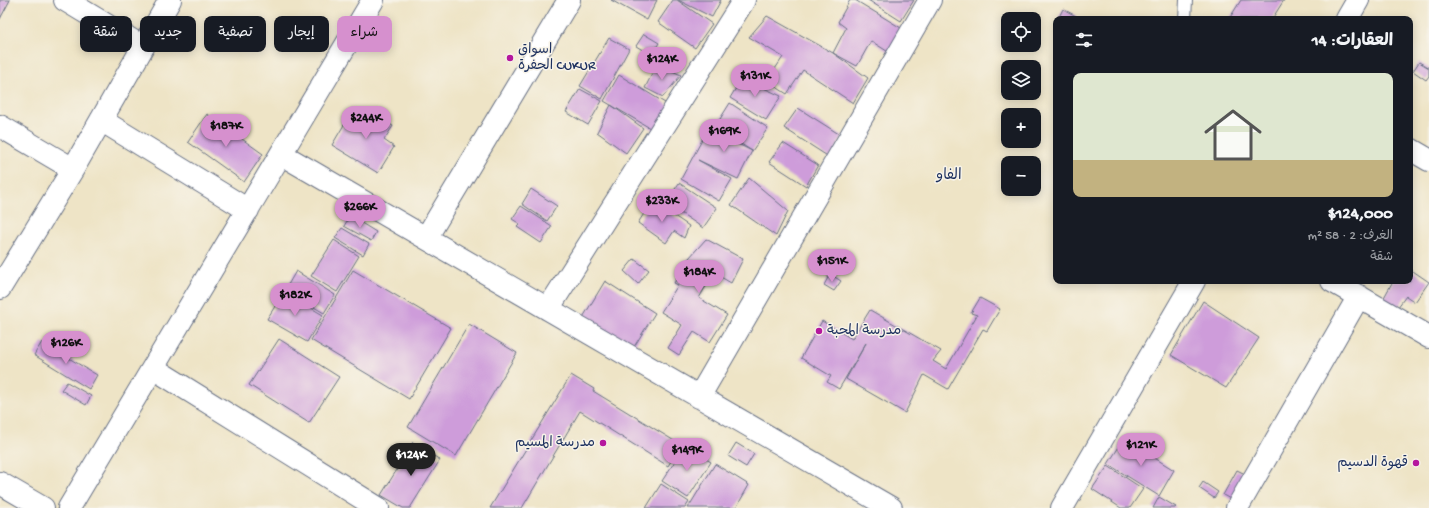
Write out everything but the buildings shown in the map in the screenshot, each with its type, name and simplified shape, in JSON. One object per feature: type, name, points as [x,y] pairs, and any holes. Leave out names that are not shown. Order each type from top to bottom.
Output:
[{"type":"street","points":[[65,0],[140,45]]},
{"type":"street","points":[[161,16],[170,0]]},
{"type":"street","points":[[69,508],[372,0]]},
{"type":"street","points":[[426,238],[569,0]]},
{"type":"street","points":[[548,309],[744,0]]},
{"type":"street","points":[[699,397],[930,0]]},
{"type":"street","points":[[1349,16],[1358,0]]},
{"type":"street","points":[[1,286],[73,169],[140,52]]},
{"type":"street","points":[[101,120],[248,210]]},
{"type":"street","points":[[0,126],[73,169]]},
{"type":"street","points":[[1413,151],[1429,160]]},
{"type":"street","points":[[281,154],[891,508]]},
{"type":"street","points":[[1062,508],[1192,284]]},
{"type":"street","points":[[1337,284],[1429,337]]},
{"type":"street","points":[[1237,508],[1359,296]]},
{"type":"street","points":[[153,368],[378,508]]},
{"type":"street","points":[[0,483],[42,508]]},
{"type":"lane","points":[[1185,16],[1186,0]]},
{"type":"place","name":"اسواق الحفرة CUKUR","points":[[510,58]]},
{"type":"place","name":"مدرسة المحبة","points":[[819,331]]},
{"type":"place","name":"مدرسة المسيم","points":[[603,443]]},
{"type":"place","name":"قهوة الدسيم","points":[[1416,463]]},
{"type":"district","name":"الفاو","points":[[949,176]]}]
